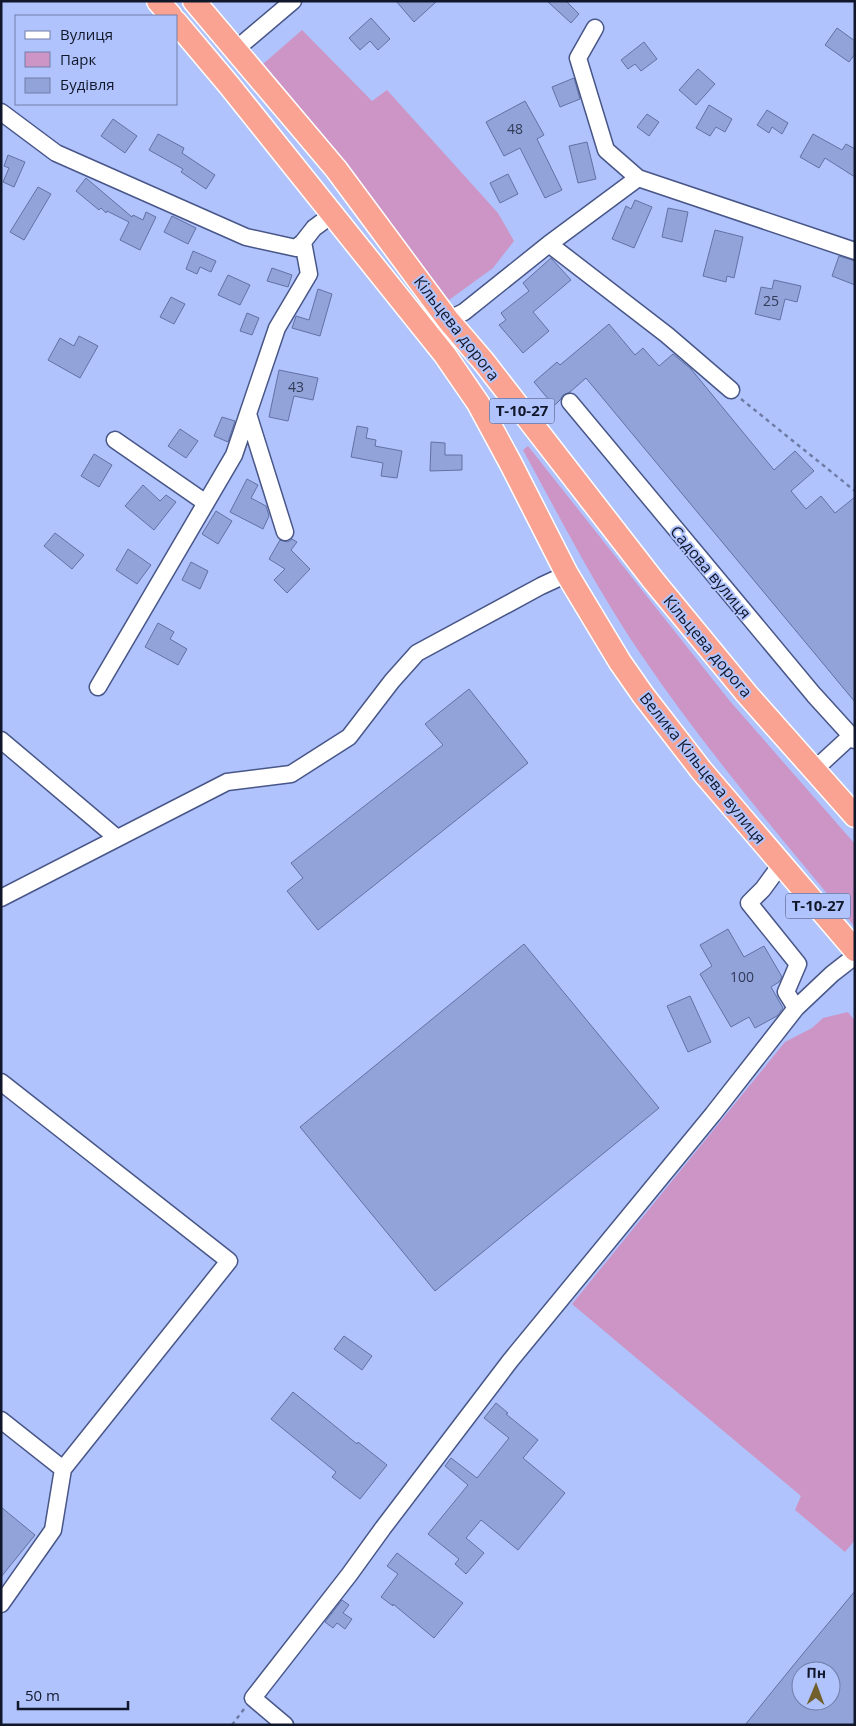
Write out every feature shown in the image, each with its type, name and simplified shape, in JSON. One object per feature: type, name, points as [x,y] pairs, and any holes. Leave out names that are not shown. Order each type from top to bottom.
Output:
[{"type":"highway","points":[[158,1],[170,15]]},
{"type":"highway","name":"Кільцева дорога","points":[[194,1],[336,169],[448,320],[484,362],[653,580],[746,693],[855,816]]},
{"type":"highway","name":"Кільцева дорога","points":[[178,24],[333,214],[445,356],[478,404],[567,574]]},
{"type":"highway","name":"Велика Кільцева вулиця","points":[[567,574],[595,624],[643,695],[701,770],[855,950]]},
{"type":"street","points":[[235,50],[293,1]]},
{"type":"street","points":[[595,28],[578,58],[606,150],[638,178],[855,250]]},
{"type":"street","points":[[1,112],[56,153],[246,237],[296,248],[314,228],[333,214]]},
{"type":"street","points":[[448,320],[464,312],[549,244],[638,178]]},
{"type":"street","points":[[98,687],[234,455],[277,328],[309,274],[303,242]]},
{"type":"street","points":[[549,244],[667,335],[731,390]]},
{"type":"street","name":"Садова вулиця","points":[[570,402],[808,688],[853,738]]},
{"type":"street","points":[[248,414],[285,532]]},
{"type":"street","points":[[115,440],[206,503]]},
{"type":"street","points":[[1,898],[227,782],[291,774],[349,737],[392,681],[417,653],[540,586],[567,574]]},
{"type":"street","points":[[814,770],[853,738]]},
{"type":"street","points":[[1,740],[117,838]]},
{"type":"street","points":[[782,863],[763,889],[748,903],[798,964],[786,992],[796,1008]]},
{"type":"street","points":[[285,1725],[253,1698],[349,1575],[510,1361],[713,1114],[796,1008],[832,974],[855,956]]},
{"type":"street","points":[[1,1082],[229,1261],[63,1469],[53,1530],[1,1604]]},
{"type":"street","points":[[1,1420],[63,1469]]},
{"type":"path","points":[[731,390],[855,491]]},
{"type":"path","points":[[232,1725],[253,1698]]},
{"type":"green space","points":[[302,30],[372,101],[387,90],[498,213],[514,241],[493,268],[449,300],[346,165],[263,64]]},
{"type":"green space","points":[[528,446],[729,700],[855,844],[855,927],[717,758],[640,653],[593,578],[523,450]]},
{"type":"green space","points":[[848,1012],[855,1021],[855,1540],[845,1552],[795,1510],[801,1496],[572,1304],[785,1042],[812,1028],[823,1018]]},
{"type":"building","points":[[396,1],[437,1],[414,22]]},
{"type":"building","points":[[547,1],[566,1],[579,14],[571,23]]},
{"type":"building","points":[[371,18],[390,39],[378,50],[370,41],[360,50],[349,38]]},
{"type":"building","points":[[837,28],[855,41],[855,54],[849,62],[825,45]]},
{"type":"building","points":[[644,42],[657,59],[641,71],[635,64],[628,69],[621,60]]},
{"type":"building","points":[[698,69],[715,84],[696,105],[679,90]]},
{"type":"building","points":[[574,78],[580,99],[560,107],[552,87]]},
{"type":"building","points":[[525,101],[544,135],[537,139],[562,190],[545,198],[520,148],[504,156],[486,122]]},
{"type":"building","points":[[709,105],[732,119],[725,132],[716,127],[710,136],[696,128]]},
{"type":"building","points":[[767,110],[788,123],[782,134],[772,127],[769,133],[757,125]]},
{"type":"building","points":[[647,114],[659,122],[649,136],[637,127]]},
{"type":"building","points":[[113,119],[137,136],[125,153],[101,136]]},
{"type":"building","points":[[158,134],[184,148],[182,153],[215,175],[206,189],[181,172],[183,169],[149,150]]},
{"type":"building","points":[[813,134],[842,150],[846,144],[855,149],[855,177],[825,158],[819,168],[800,157]]},
{"type":"building","points":[[587,142],[596,179],[578,183],[569,146]]},
{"type":"building","points":[[8,155],[25,162],[14,187],[3,182],[9,168],[4,166]]},
{"type":"building","points":[[508,174],[518,194],[500,203],[490,183]]},
{"type":"building","points":[[86,178],[132,217],[133,215],[143,220],[146,212],[156,217],[140,250],[120,240],[129,222],[107,211],[106,213],[101,208],[99,210],[76,191]]},
{"type":"building","points":[[38,187],[51,194],[24,240],[10,232]]},
{"type":"building","points":[[635,200],[652,207],[634,248],[612,239],[626,206],[631,209]]},
{"type":"building","points":[[668,208],[688,212],[682,242],[662,237]]},
{"type":"building","points":[[172,216],[196,228],[188,244],[164,232]]},
{"type":"building","points":[[715,230],[743,237],[734,278],[727,276],[726,282],[703,276]]},
{"type":"building","points":[[193,251],[216,261],[211,272],[200,267],[197,274],[186,269]]},
{"type":"building","points":[[839,256],[855,261],[855,285],[832,276]]},
{"type":"building","points":[[551,258],[571,280],[533,312],[549,331],[523,353],[499,325],[506,320],[501,313],[529,291],[523,283]]},
{"type":"building","points":[[272,268],[292,275],[288,287],[267,281]]},
{"type":"building","points":[[228,275],[250,285],[240,305],[218,295]]},
{"type":"building","points":[[774,280],[801,286],[797,302],[785,299],[780,320],[755,314],[761,287],[772,289]]},
{"type":"building","points":[[318,289],[332,294],[320,336],[292,328],[296,316],[309,320]]},
{"type":"building","points":[[171,297],[185,304],[174,324],[160,317]]},
{"type":"building","points":[[247,313],[259,318],[252,335],[240,331]]},
{"type":"building","points":[[609,324],[635,355],[643,348],[659,366],[673,354],[691,369],[774,470],[795,451],[814,471],[791,491],[806,509],[821,496],[835,513],[855,497],[855,702],[586,378],[570,392],[563,395],[554,406],[534,382],[557,362],[560,365]]},
{"type":"building","points":[[79,336],[98,346],[80,378],[48,360],[60,338],[74,346]]},
{"type":"building","points":[[279,370],[318,378],[313,400],[294,396],[288,421],[269,417]]},
{"type":"building","points":[[222,417],[235,421],[228,442],[214,436]]},
{"type":"building","points":[[357,426],[368,428],[366,438],[376,440],[375,446],[402,451],[397,478],[381,476],[383,463],[351,457]]},
{"type":"building","points":[[180,429],[198,441],[186,458],[168,446]]},
{"type":"building","points":[[431,442],[445,443],[445,455],[462,455],[462,470],[430,471]]},
{"type":"building","points":[[94,454],[112,465],[99,487],[81,476]]},
{"type":"building","points":[[247,479],[258,485],[251,498],[266,506],[269,516],[263,529],[230,512]]},
{"type":"building","points":[[143,485],[160,501],[166,495],[176,502],[154,530],[125,506]]},
{"type":"building","points":[[216,511],[232,521],[218,544],[202,534]]},
{"type":"building","points":[[55,533],[84,555],[72,569],[44,546]]},
{"type":"building","points":[[292,539],[297,542],[291,550],[310,569],[287,593],[274,580],[285,569],[269,559],[280,540],[288,542]]},
{"type":"building","points":[[128,549],[151,565],[137,584],[116,570]]},
{"type":"building","points":[[191,562],[208,571],[200,589],[182,580]]},
{"type":"building","points":[[158,623],[174,632],[170,639],[187,649],[178,665],[145,647]]},
{"type":"building","points":[[469,689],[528,763],[318,930],[287,891],[303,878],[291,863],[443,745],[425,724]]},
{"type":"building","points":[[728,929],[744,957],[764,946],[782,977],[779,982],[771,987],[783,1008],[777,1016],[755,1028],[749,1017],[731,1027],[700,974],[712,966],[700,945]]},
{"type":"building","points":[[524,944],[659,1108],[435,1291],[300,1127]]},
{"type":"building","points":[[690,996],[711,1042],[688,1052],[667,1006]]},
{"type":"building","points":[[344,1336],[372,1356],[362,1370],[334,1349]]},
{"type":"building","points":[[293,1392],[357,1444],[358,1442],[387,1465],[360,1499],[332,1477],[336,1472],[271,1419]]},
{"type":"building","points":[[496,1403],[508,1413],[506,1414],[538,1440],[523,1458],[565,1493],[518,1550],[481,1520],[466,1538],[484,1553],[466,1574],[455,1564],[459,1559],[428,1534],[468,1485],[445,1466],[451,1458],[477,1478],[509,1438],[484,1418]]},
{"type":"building","points":[[1,1507],[35,1535],[1,1577]]},
{"type":"building","points":[[397,1553],[463,1603],[434,1638],[393,1604],[393,1606],[381,1597],[398,1574],[387,1566]]},
{"type":"building","points":[[855,1591],[855,1725],[745,1725],[791,1668],[791,1711],[841,1711],[841,1661],[797,1661]]},
{"type":"building","points":[[342,1600],[349,1605],[343,1613],[352,1619],[345,1629],[337,1623],[333,1628],[325,1622]]}]
